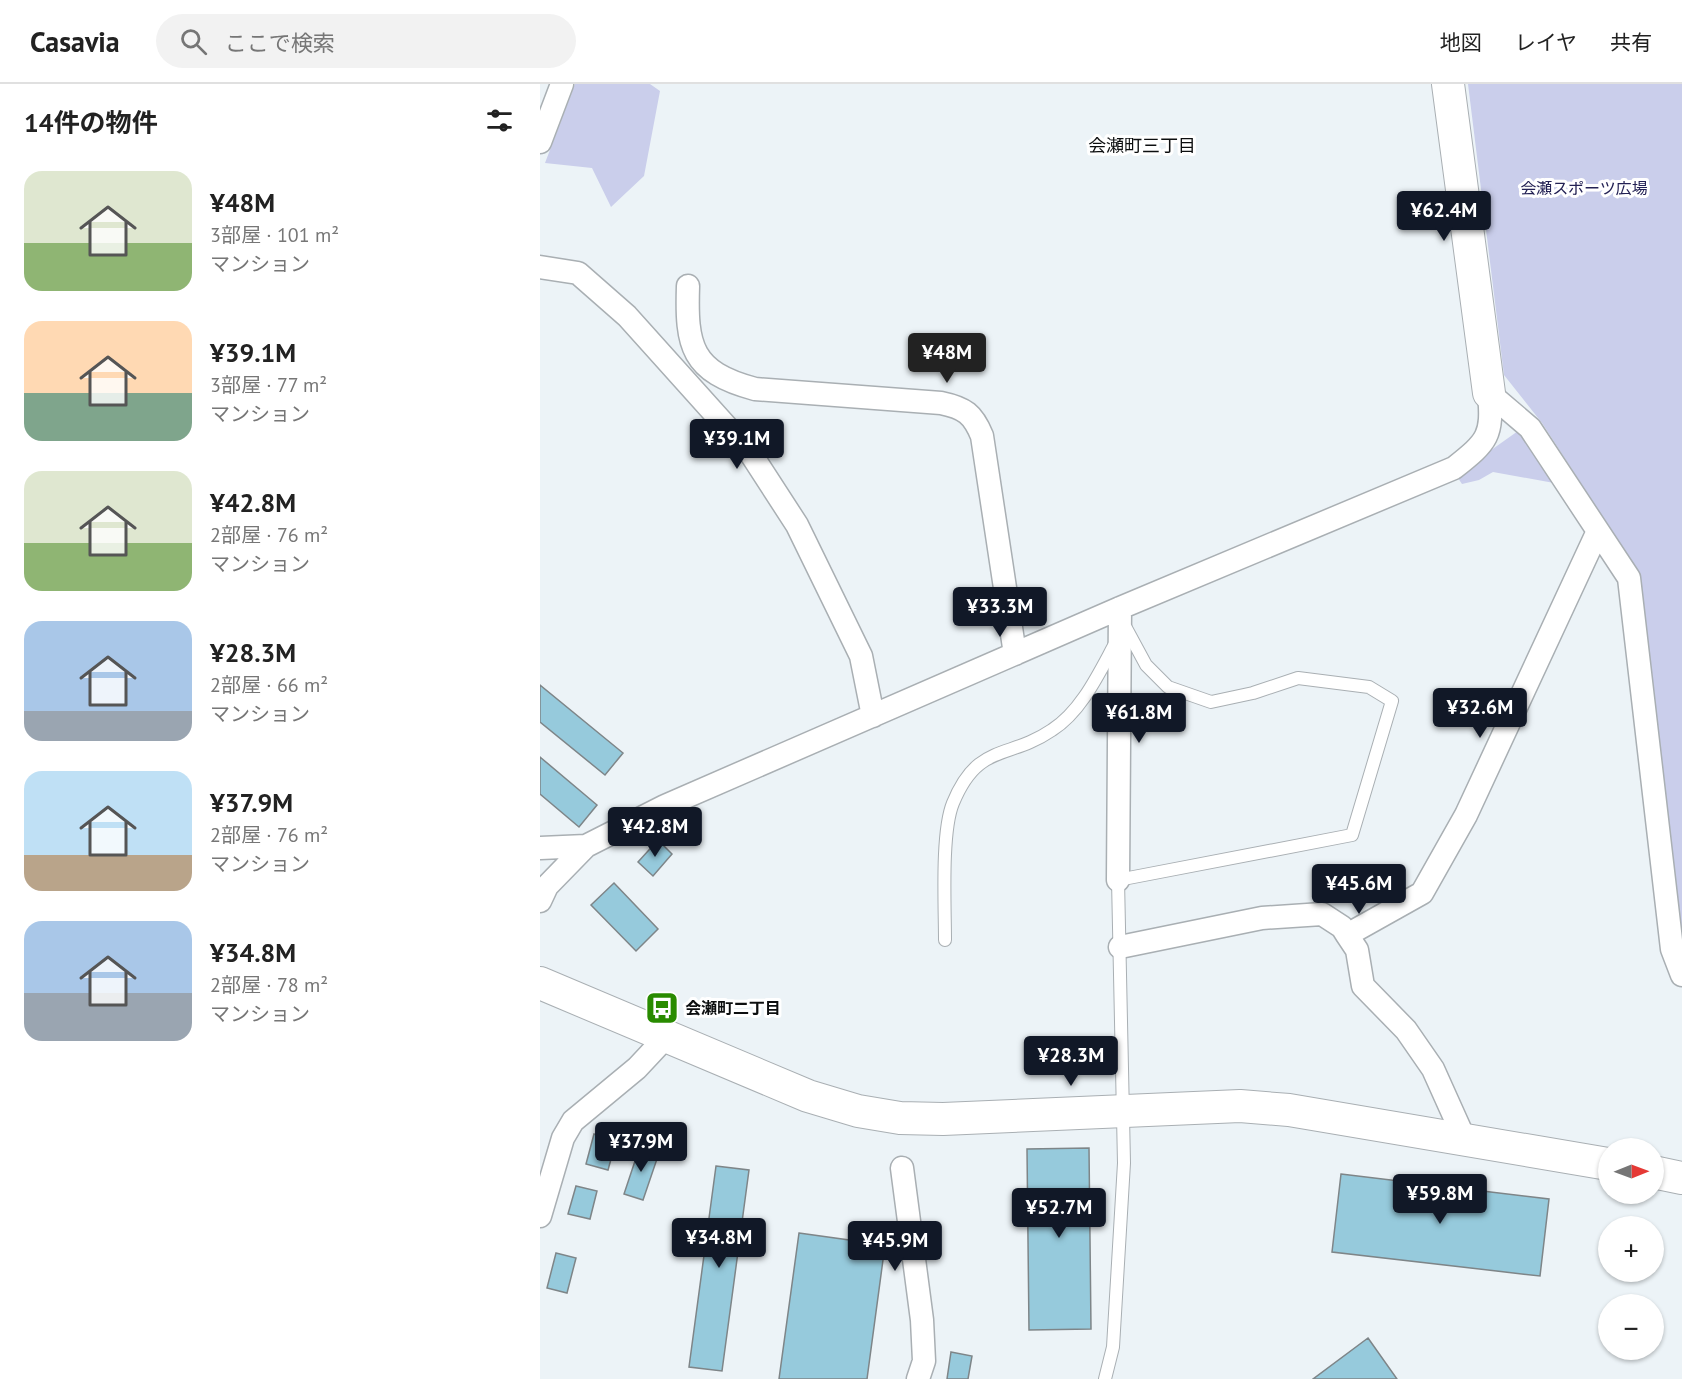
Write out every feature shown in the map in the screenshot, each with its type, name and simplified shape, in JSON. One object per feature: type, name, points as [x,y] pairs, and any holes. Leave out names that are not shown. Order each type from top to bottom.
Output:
[{"type":"street","points":[[540,142],[562,84]]},
{"type":"street","points":[[540,901],[548,885],[586,846],[665,806],[1120,608],[1454,468],[1485,441],[1492,425],[1489,393],[1448,84]]},
{"type":"street","points":[[540,267],[578,273],[627,316],[751,454],[796,525],[861,656],[873,716]]},
{"type":"street","points":[[688,286],[687,328],[694,351],[704,363],[735,383],[755,389],[942,403],[960,407],[971,414],[982,436],[1016,654]]},
{"type":"street","points":[[1489,393],[1530,428],[1629,578],[1672,949],[1682,975]]},
{"type":"street","points":[[1347,935],[1422,893],[1466,815],[1598,531]]},
{"type":"street","points":[[1118,880],[1120,608]]},
{"type":"street","points":[[540,848],[586,846]]},
{"type":"street","points":[[1120,947],[1274,917],[1322,914],[1342,927],[1357,950],[1363,986],[1406,1030],[1432,1069],[1464,1138]]},
{"type":"street","points":[[540,983],[808,1096],[858,1111],[900,1118],[943,1119],[1240,1106],[1289,1110],[1598,1162]]},
{"type":"street","points":[[540,1216],[563,1138],[573,1121],[637,1068],[666,1037]]},
{"type":"street","points":[[902,1168],[922,1320],[924,1361],[918,1379]]},
{"type":"street","points":[[1664,1174],[1682,1178]]},
{"type":"lane","points":[[1106,1379],[1113,1347],[1125,1110],[1118,880],[1352,835],[1392,701],[1369,687],[1298,678],[1253,693],[1211,702],[1168,687],[1146,665],[1129,639],[1120,608]]},
{"type":"lane","points":[[945,940],[946,853],[952,805],[967,776],[979,762],[1053,730],[1087,694],[1120,635]]},
{"type":"green space","points":[[575,84],[650,84],[660,91],[644,176],[611,207],[592,168],[545,163]]},
{"type":"green space","name":"会瀬スポーツ広場","points":[[1468,84],[1682,84],[1682,948],[1640,575],[1542,423],[1504,375]]},
{"type":"green space","points":[[1518,431],[1554,483],[1493,472],[1479,480],[1462,484],[1456,475]]},
{"type":"building","points":[[540,685],[623,753],[605,775],[540,722]]},
{"type":"building","points":[[540,757],[597,805],[579,827],[540,794]]},
{"type":"building","points":[[658,840],[672,854],[653,876],[638,862]]},
{"type":"building","points":[[614,883],[658,929],[636,951],[591,905]]},
{"type":"building","points":[[594,1134],[616,1141],[608,1170],[586,1164]]},
{"type":"building","points":[[640,1146],[659,1153],[643,1200],[624,1194]]},
{"type":"building","points":[[1089,1148],[1091,1329],[1029,1330],[1027,1149]]},
{"type":"building","points":[[716,1166],[749,1170],[722,1371],[689,1367]]},
{"type":"building","points":[[1341,1174],[1549,1199],[1540,1276],[1332,1252]]},
{"type":"building","points":[[576,1186],[597,1191],[590,1219],[568,1214]]},
{"type":"building","points":[[799,1233],[885,1245],[867,1379],[779,1379]]},
{"type":"building","points":[[556,1253],[576,1258],[567,1293],[547,1288]]},
{"type":"building","points":[[1368,1338],[1397,1379],[1313,1379]]},
{"type":"building","points":[[951,1352],[972,1356],[968,1379],[947,1379]]},
{"type":"place","name":"会瀬町二丁目","points":[[662,1008]]},
{"type":"district","name":"会瀬町三丁目","points":[[1142,146]]}]
